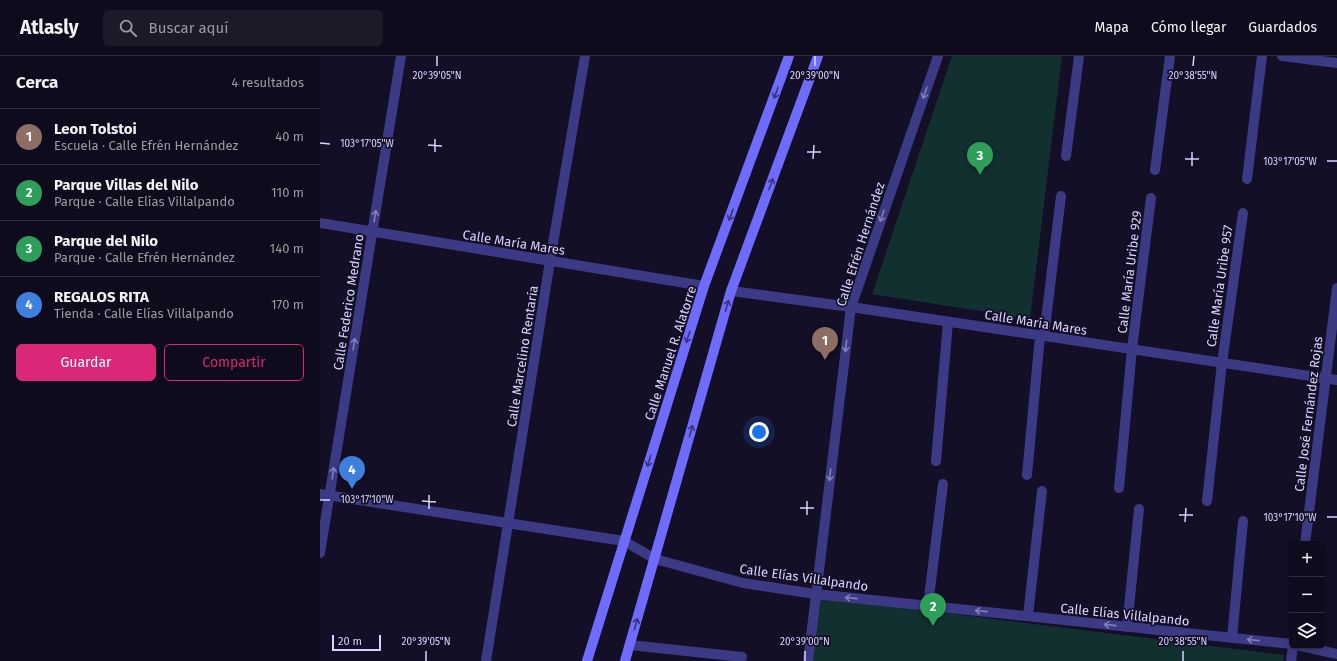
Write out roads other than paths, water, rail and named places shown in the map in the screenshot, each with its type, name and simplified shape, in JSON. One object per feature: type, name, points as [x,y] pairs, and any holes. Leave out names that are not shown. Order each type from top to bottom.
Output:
[{"type":"street","name":"Calle Federico Medrano","points":[[320,553],[325,495],[372,232],[401,56]]},
{"type":"street","name":"Calle Marcelino Rentaría","points":[[486,661],[550,261],[585,56]]},
{"type":"street","name":"Calle Manuel R. Alatorre","points":[[587,661],[704,286],[789,56]]},
{"type":"street","points":[[626,661],[731,291],[818,56]]},
{"type":"street","name":"Calle Efrén Hernández","points":[[808,661],[851,307],[938,56]]},
{"type":"street","points":[[1066,156],[1079,56]]},
{"type":"street","points":[[1155,170],[1170,56]]},
{"type":"street","points":[[1247,179],[1262,56]]},
{"type":"street","points":[[1282,56],[1337,63]]},
{"type":"street","points":[[1028,475],[1042,336],[1061,196]]},
{"type":"street","name":"Calle María Uribe 929","points":[[1118,488],[1132,349],[1151,198]]},
{"type":"street","name":"Calle María Uribe 957","points":[[1207,501],[1222,363],[1243,213]]},
{"type":"street","name":"Calle María Mares","points":[[320,223],[704,286]]},
{"type":"street","name":"Calle José Fernández Rojas","points":[[1305,541],[1324,378],[1337,288]]},
{"type":"street","name":"Calle María Mares","points":[[731,291],[851,307],[1337,380]]},
{"type":"street","points":[[936,461],[948,322]]},
{"type":"street","points":[[928,606],[943,484]]},
{"type":"street","points":[[1028,616],[1042,491]]},
{"type":"street","name":"Calle Elías Villalpando","points":[[325,495],[624,541],[655,559],[743,583],[815,594],[1289,645]]},
{"type":"street","points":[[1127,627],[1139,509]]},
{"type":"street","points":[[1232,638],[1243,521]]},
{"type":"street","points":[[630,645],[742,657]]},
{"type":"street","points":[[1292,649],[1292,661]]},
{"type":"street","points":[[1314,649],[1337,654]]},
{"type":"place","name":"Parque del Nilo","points":[[980,175]]},
{"type":"place","name":"Leon Tolstoi","points":[[825,360]]},
{"type":"place","name":"REGALOS RITA","points":[[352,489]]},
{"type":"place","name":"Parque Villas del Nilo","points":[[933,626]]}]
